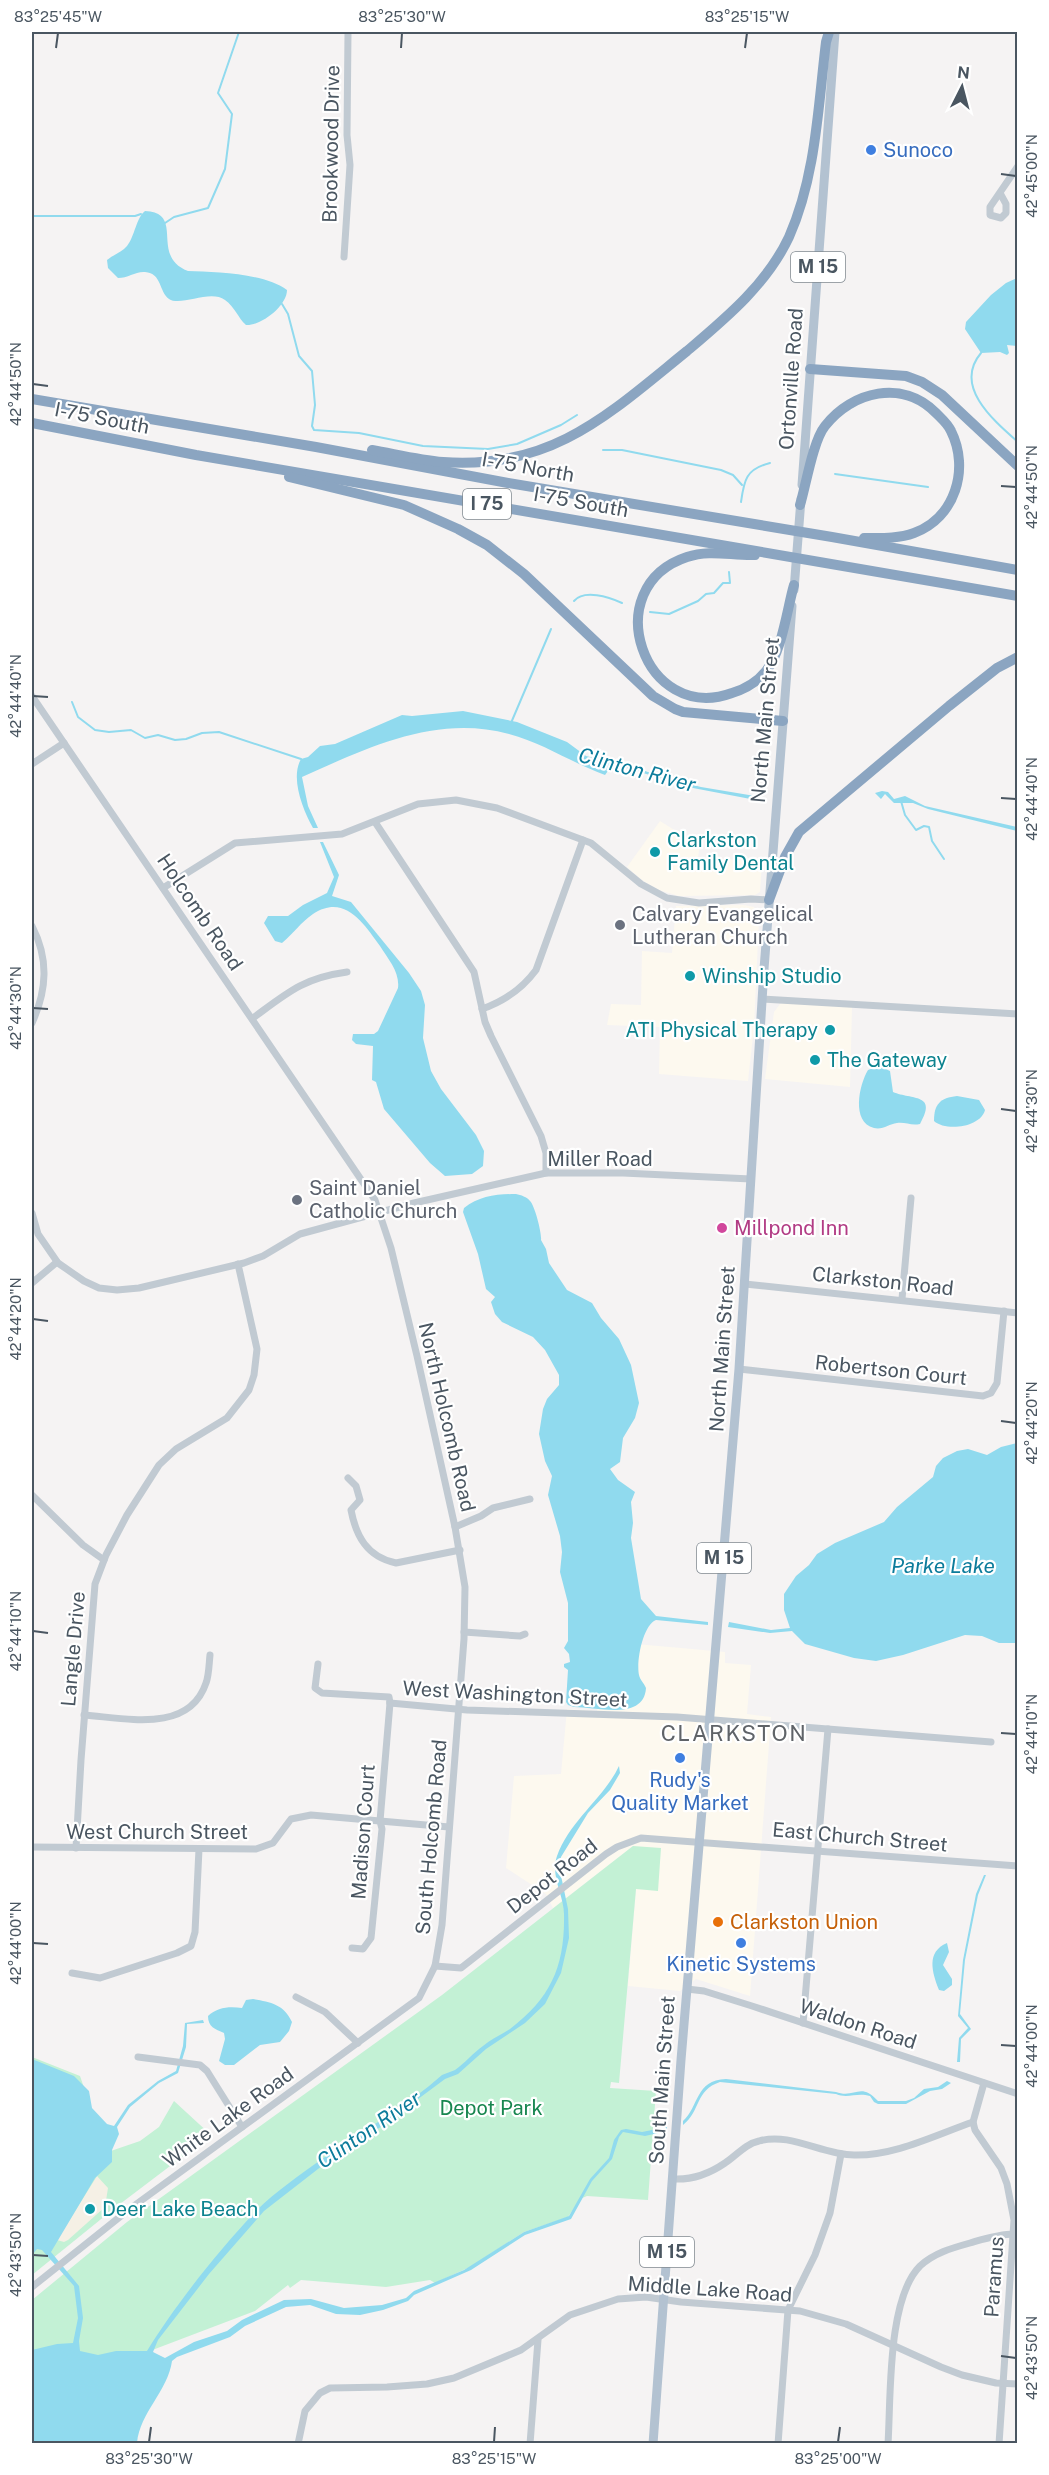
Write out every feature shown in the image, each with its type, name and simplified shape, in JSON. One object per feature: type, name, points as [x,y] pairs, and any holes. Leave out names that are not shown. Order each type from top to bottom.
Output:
[{"type":"highway","points":[[316,447],[351,447],[442,462],[480,462],[548,448],[574,436],[614,411],[703,337],[744,299],[761,282],[777,258],[800,208],[813,154],[829,32]]},
{"type":"highway","points":[[810,369],[906,376],[922,382],[942,395],[1017,466]]},
{"type":"highway","points":[[800,505],[824,427],[842,408],[874,393],[884,393],[912,397],[934,410],[950,429],[959,455],[959,482],[953,498],[944,511],[925,528],[901,537],[832,537]]},
{"type":"highway","name":"I-75 North","points":[[32,399],[1017,570]]},
{"type":"highway","name":"I-75 South","points":[[32,423],[196,455],[1017,596]]},
{"type":"highway","points":[[196,455],[384,500],[443,522],[504,557],[633,677],[675,710],[783,721]]},
{"type":"highway","points":[[778,554],[745,555],[708,552],[688,556],[669,565],[652,580],[638,611],[637,627],[643,652],[661,678],[678,691],[710,698],[742,690],[766,672],[772,662],[794,585]]},
{"type":"highway","points":[[769,900],[785,857],[799,832],[949,706],[997,668],[1017,657]]},
{"type":"main road","name":"Ortonville Road","points":[[794,585],[835,32]]},
{"type":"main road","name":"North Main Street","points":[[709,1719],[719,1625],[739,1370],[762,999],[794,585]]},
{"type":"main road","name":"South Main Street","points":[[653,2444],[709,1719]]},
{"type":"street","name":"Brookwood Drive","points":[[344,257],[350,165],[347,135],[348,32]]},
{"type":"street","points":[[1000,193],[1017,166]]},
{"type":"street","name":"Holcomb Road","points":[[32,696],[340,1147]]},
{"type":"street","points":[[32,764],[64,743]]},
{"type":"street","points":[[163,888],[235,843],[334,836],[375,822],[397,810],[418,804],[456,800],[497,808],[583,840],[601,849],[641,884],[667,898],[699,903],[769,900]]},
{"type":"street","points":[[375,822],[474,972],[491,1036],[542,1136],[546,1153],[546,1173]]},
{"type":"street","points":[[482,1009],[512,995],[536,970],[583,840]]},
{"type":"street","points":[[32,926],[45,967],[44,990],[32,1023]]},
{"type":"street","points":[[253,1018],[297,986],[317,977],[347,972]]},
{"type":"street","points":[[762,999],[1017,1014]]},
{"type":"street","name":"North Holcomb Road","points":[[340,1147],[360,1175],[381,1212],[392,1248],[460,1550],[465,1587],[458,1709]]},
{"type":"street","name":"Miller Road","points":[[57,1262],[99,1288],[117,1290],[140,1288],[263,1256],[300,1234],[381,1212],[546,1173],[623,1173],[751,1179]]},
{"type":"street","points":[[902,1299],[911,1198]]},
{"type":"street","points":[[32,1213],[38,1233],[57,1262],[32,1283]]},
{"type":"street","name":"Langle Drive","points":[[76,1848],[92,1599],[95,1584],[127,1515],[159,1465],[176,1449],[227,1418],[249,1390],[254,1375],[257,1348],[238,1264]]},
{"type":"street","name":"Clarkston Road","points":[[745,1284],[1017,1313]]},
{"type":"street","name":"Robertson Court","points":[[739,1370],[983,1396],[991,1393],[997,1383],[1004,1311]]},
{"type":"street","points":[[348,1478],[356,1486],[360,1500],[351,1510],[356,1532],[365,1546],[385,1561],[396,1563],[460,1550]]},
{"type":"street","points":[[32,1495],[83,1545],[105,1560]]},
{"type":"street","points":[[455,1527],[493,1508],[530,1499]]},
{"type":"street","points":[[464,1632],[520,1636],[525,1634]]},
{"type":"street","points":[[84,1715],[154,1720],[177,1715],[199,1697],[207,1683],[210,1655]]},
{"type":"street","name":"West Washington Street","points":[[318,1664],[315,1688],[322,1693],[389,1697],[390,1703],[458,1709],[709,1719],[991,1742]]},
{"type":"street","name":"Madison Court","points":[[352,1948],[363,1949],[371,1938],[382,1829],[380,1821],[390,1703]]},
{"type":"street","name":"South Holcomb Road","points":[[435,1966],[442,1925],[458,1709]]},
{"type":"street","points":[[803,2023],[828,1729]]},
{"type":"street","name":"West Church Street","points":[[32,1847],[242,1850],[264,1847],[273,1843],[291,1819],[301,1816],[449,1827]]},
{"type":"street","name":"Depot Road","points":[[435,1966],[452,1969],[467,1964],[617,1847],[641,1838],[699,1841]]},
{"type":"street","name":"East Church Street","points":[[699,1841],[1017,1866]]},
{"type":"street","points":[[72,1973],[100,1978],[177,1953],[191,1946],[195,1932],[199,1849]]},
{"type":"street","name":"White Lake Road","points":[[32,2287],[131,2208],[419,1998],[435,1966]]},
{"type":"street","name":"Waldon Road","points":[[687,1989],[704,1991],[1017,2094]]},
{"type":"street","points":[[296,1997],[325,2012],[358,2043]]},
{"type":"street","points":[[138,2057],[200,2066],[207,2071],[242,2127]]},
{"type":"street","points":[[673,2179],[686,2179],[707,2173],[756,2141],[766,2139],[792,2141],[841,2154],[854,2155],[890,2150],[973,2122],[984,2083]]},
{"type":"street","name":"Paramus","points":[[973,2122],[975,2130],[993,2154],[1007,2184],[1014,2209],[999,2444]]},
{"type":"street","points":[[778,2444],[788,2310],[815,2255],[830,2214],[841,2154]]},
{"type":"street","points":[[888,2444],[894,2346],[902,2298],[911,2278],[935,2255],[955,2247],[1004,2234],[1014,2234]]},
{"type":"street","name":"Middle Lake Road","points":[[298,2444],[305,2411],[320,2393],[330,2388],[417,2385],[454,2378],[521,2350],[538,2340],[551,2328],[584,2309],[618,2299],[646,2297],[788,2310],[840,2322],[941,2367],[1003,2384],[1017,2384]]},
{"type":"street","points":[[530,2444],[538,2340]]},
{"type":"shaded area","points":[[660,821],[700,846],[698,857],[762,862],[760,892],[755,895],[679,896],[659,890],[642,880],[627,867]]},
{"type":"shaded area","points":[[744,905],[754,907],[759,918],[754,1027],[748,1081],[659,1074],[660,1027],[607,1025],[611,1004],[641,1005],[642,951],[672,953],[676,906]]},
{"type":"shaded area","points":[[784,1002],[852,1007],[850,1087],[765,1079],[774,1012]]},
{"type":"shaded area","points":[[614,1642],[725,1652],[725,1663],[751,1665],[747,1714],[771,1717],[750,1996],[696,1979],[680,1991],[628,1986],[636,1889],[633,1846],[553,1908],[546,1894],[506,1868],[514,1776],[561,1774],[567,1709],[597,1711],[600,1674]]},
{"type":"green space","name":"Depot Park","points":[[633,1846],[661,1848],[658,1891],[636,1889],[619,2083],[611,2082],[610,2088],[656,2091],[648,2200],[587,2196],[580,2199],[568,2217],[524,2232],[470,2267],[435,2283],[430,2280],[386,2287],[301,2280],[290,2288],[288,2285],[255,2311],[155,2349],[32,2411],[32,2300],[127,2222],[442,1995]]},
{"type":"green space","points":[[32,2057],[80,2076],[101,2137],[102,2154],[140,2141],[159,2127],[174,2101],[211,2135],[116,2207],[32,2275]]},
{"type":"sand","name":"Deer Lake Beach","points":[[97,2176],[108,2188],[105,2207],[68,2240],[64,2242],[57,2240]]},
{"type":"water","points":[[145,211],[157,214],[164,219],[168,246],[177,264],[188,271],[239,274],[278,284],[287,290],[283,302],[266,319],[246,325],[234,309],[219,297],[174,301],[166,296],[151,273],[135,273],[118,278],[108,268],[107,260],[127,246]]},
{"type":"water","points":[[1017,278],[1017,346],[1007,345],[1009,353],[1007,355],[1000,352],[981,353],[965,329],[966,322],[991,295],[1006,283]]},
{"type":"water","name":"Clinton River","points":[[463,711],[517,722],[567,742],[586,756],[604,761],[612,759],[659,776],[701,787],[761,797],[761,801],[693,788],[613,764],[605,775],[522,738],[482,729],[455,728],[429,731],[377,745],[302,777],[308,806],[318,828],[313,828],[305,812],[297,784],[301,759],[308,757],[320,746],[335,744],[402,715]]},
{"type":"water","points":[[888,792],[894,799],[905,796],[925,806],[1017,827],[1017,831],[928,809],[913,803],[894,803],[885,794],[881,799],[875,793]]},
{"type":"water","points":[[320,842],[323,842],[339,875],[332,896],[351,902],[421,991],[425,1005],[423,1038],[431,1071],[441,1089],[476,1135],[484,1151],[483,1166],[472,1174],[445,1176],[430,1163],[384,1109],[376,1082],[372,1080],[373,1046],[356,1044],[352,1040],[353,1034],[374,1034],[378,1031],[398,988],[393,966],[367,929],[353,914],[335,907],[324,908],[313,914],[282,943],[275,941],[264,923],[268,916],[288,916],[303,905],[327,893],[334,877]]},
{"type":"water","points":[[879,1066],[890,1071],[893,1092],[915,1097],[924,1102],[925,1114],[920,1124],[897,1123],[883,1128],[874,1128],[862,1119],[859,1102],[862,1085],[868,1070]]},
{"type":"water","points":[[957,1096],[979,1100],[985,1110],[982,1116],[970,1124],[954,1127],[934,1121],[935,1110],[939,1103],[946,1098]]},
{"type":"water","points":[[516,1194],[526,1197],[532,1204],[549,1263],[567,1290],[592,1303],[601,1318],[619,1339],[631,1365],[639,1403],[635,1418],[623,1438],[620,1462],[610,1469],[618,1480],[635,1492],[631,1502],[633,1523],[631,1538],[641,1599],[656,1616],[708,1622],[708,1625],[656,1620],[651,1623],[644,1636],[638,1669],[646,1688],[643,1698],[637,1705],[628,1709],[606,1710],[574,1707],[566,1702],[568,1670],[564,1664],[570,1662],[569,1654],[564,1648],[568,1641],[568,1603],[560,1572],[562,1552],[560,1536],[548,1495],[552,1476],[545,1461],[539,1434],[543,1409],[547,1399],[559,1385],[559,1375],[545,1350],[533,1337],[502,1322],[495,1314],[491,1302],[495,1297],[486,1289],[478,1254],[463,1212],[464,1208],[482,1198]]},
{"type":"water","name":"Parke Lake","points":[[1017,1443],[1017,1643],[999,1643],[982,1636],[965,1635],[903,1655],[876,1661],[854,1658],[805,1644],[792,1631],[770,1633],[728,1627],[729,1622],[771,1630],[790,1628],[784,1610],[784,1594],[796,1576],[809,1565],[817,1554],[835,1543],[884,1522],[897,1507],[933,1477],[936,1466],[943,1458],[957,1451],[968,1449],[987,1455],[1001,1447]]},
{"type":"water","name":"Clinton River","points":[[619,1766],[620,1773],[610,1790],[588,1813],[561,1857],[559,1866],[568,1909],[569,1938],[561,1973],[545,2004],[525,2023],[486,2049],[458,2074],[445,2079],[379,2128],[327,2162],[264,2211],[209,2274],[158,2340],[153,2352],[165,2358],[194,2342],[227,2331],[242,2320],[284,2300],[311,2299],[344,2308],[382,2305],[406,2298],[414,2291],[464,2270],[524,2232],[569,2216],[590,2179],[609,2158],[614,2140],[621,2130],[642,2132],[667,2127],[667,2131],[645,2136],[623,2132],[619,2137],[612,2159],[592,2181],[571,2219],[525,2235],[471,2270],[414,2295],[408,2301],[360,2315],[336,2314],[310,2305],[286,2307],[245,2326],[230,2337],[177,2357],[172,2361],[165,2382],[143,2421],[137,2443],[32,2443],[32,2350],[73,2343],[78,2318],[74,2286],[42,2250],[37,2249],[32,2255],[32,2059],[74,2076],[89,2091],[92,2108],[107,2124],[114,2126],[128,2105],[158,2081],[176,2071],[183,2046],[185,2023],[203,2020],[204,2023],[187,2024],[186,2047],[178,2073],[159,2083],[130,2107],[117,2127],[119,2134],[112,2150],[112,2162],[95,2178],[51,2252],[79,2286],[83,2318],[79,2341],[80,2351],[98,2355],[116,2351],[147,2351],[198,2278],[264,2203],[442,2075],[455,2070],[486,2044],[510,2029],[536,2005],[553,1979],[562,1950],[564,1914],[555,1871],[557,1856],[570,1831],[613,1778]]},
{"type":"water","points":[[986,1875],[978,1895],[965,1960],[960,2014],[971,2029],[961,2039],[960,2062],[957,2062],[959,2038],[968,2028],[958,2016],[963,1960],[976,1894]]},
{"type":"water","points":[[947,1943],[949,1952],[943,1965],[952,1979],[952,1985],[944,1991],[939,1990],[932,1963],[936,1952]]},
{"type":"water","points":[[253,1999],[271,2003],[285,2011],[292,2022],[289,2031],[280,2042],[260,2045],[234,2065],[225,2065],[219,2061],[225,2039],[224,2033],[211,2025],[208,2016],[224,2008],[242,2008],[246,2000]]},
{"type":"water","points":[[726,2079],[843,2094],[862,2091],[872,2095],[878,2101],[906,2101],[914,2098],[924,2089],[938,2087],[947,2081],[951,2083],[906,2104],[878,2104],[870,2096],[865,2095],[845,2096],[720,2082],[706,2090],[693,2114],[683,2125],[683,2121],[703,2089],[708,2084]]},
{"type":"waterway","points":[[165,223],[174,217],[208,208],[225,169],[232,114],[218,93],[239,32]]},
{"type":"waterway","points":[[32,216],[135,216],[141,214]]},
{"type":"waterway","points":[[282,304],[288,314],[299,356],[312,371],[315,405],[312,426],[314,430],[359,433],[423,446],[488,449],[517,444],[561,425],[577,415]]},
{"type":"waterway","points":[[981,353],[974,365],[971,378],[974,390],[988,413],[1018,442]]},
{"type":"waterway","points":[[603,450],[622,450],[721,470],[733,475],[742,485]]},
{"type":"waterway","points":[[741,502],[743,487],[748,476],[762,465],[770,463]]},
{"type":"waterway","points":[[835,474],[928,487]]},
{"type":"waterway","points":[[650,612],[669,614],[698,601],[706,594],[714,593],[723,583],[730,583],[729,572]]},
{"type":"waterway","points":[[574,601],[578,597],[590,595],[622,603]]},
{"type":"waterway","points":[[511,723],[551,629]]},
{"type":"waterway","points":[[72,702],[78,717],[95,730],[109,732],[131,730],[145,738],[158,735],[175,740],[202,733],[219,732],[301,759]]},
{"type":"waterway","points":[[901,801],[905,815],[916,830],[924,826],[929,827],[932,841],[944,859]]},
{"type":"place","name":"Sunoco","points":[[871,150]]},
{"type":"place","name":"Clarkston Family Dental","points":[[655,852]]},
{"type":"place","name":"Calvary Evangelical Lutheran Church","points":[[620,925]]},
{"type":"place","name":"Winship Studio","points":[[690,976]]},
{"type":"place","name":"ATI Physical Therapy","points":[[830,1030]]},
{"type":"place","name":"The Gateway","points":[[815,1060]]},
{"type":"place","name":"Saint Daniel Catholic Church","points":[[297,1200]]},
{"type":"place","name":"Millpond Inn","points":[[722,1228]]},
{"type":"place","name":"Rudy's Quality Market","points":[[680,1758]]},
{"type":"place","name":"Clarkston Union","points":[[718,1922]]},
{"type":"place","name":"Kinetic Systems","points":[[741,1943]]},
{"type":"place","name":"Deer Lake Beach","points":[[90,2209]]},
{"type":"district","name":"CLARKSTON","points":[[734,1733]]}]
